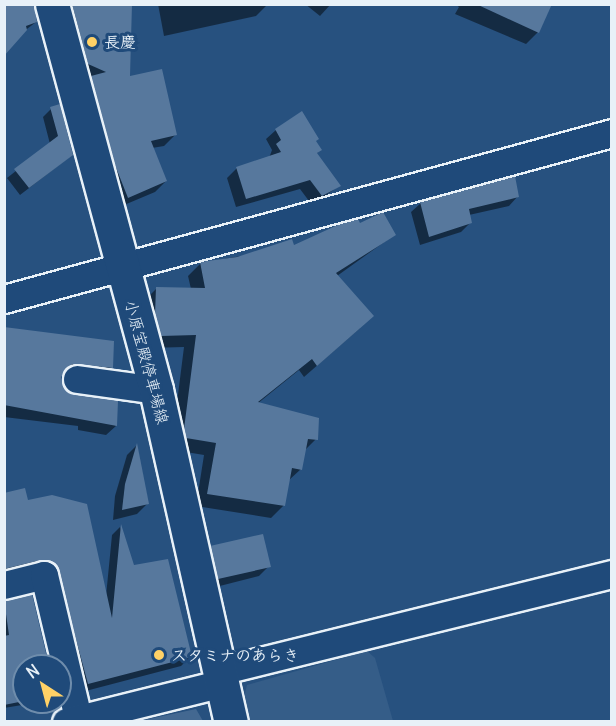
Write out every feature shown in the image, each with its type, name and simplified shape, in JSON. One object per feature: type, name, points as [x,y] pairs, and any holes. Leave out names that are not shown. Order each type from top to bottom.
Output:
[{"type":"main road","name":"小原宝殿停車場線","points":[[52,4],[156,390],[231,722]]},
{"type":"street","points":[[4,299],[612,133]]},
{"type":"street","points":[[77,379],[156,390]]},
{"type":"street","points":[[4,585],[44,575],[74,720],[221,677],[612,574]]},
{"type":"shaded area","points":[[367,651],[375,658],[393,721],[250,721],[244,697],[247,685]]},
{"type":"shaded area","points":[[196,709],[203,721],[139,721]]},
{"type":"building","points":[[4,4],[34,4],[37,22],[26,26],[27,30],[4,56]]},
{"type":"building","points":[[72,4],[132,4],[130,76],[162,69],[177,135],[151,141],[167,181],[128,198],[115,165],[91,76],[106,72],[88,64]]},
{"type":"building","points":[[476,4],[552,4],[539,33]]},
{"type":"building","points":[[60,104],[73,155],[29,188],[14,169],[58,136],[50,107]]},
{"type":"building","points":[[302,111],[319,139],[316,141],[322,150],[317,153],[341,186],[322,196],[310,180],[246,199],[236,167],[281,152],[276,144],[281,140],[275,129]]},
{"type":"building","points":[[515,176],[519,197],[469,209],[472,223],[429,237],[420,202]]},
{"type":"building","points":[[383,212],[396,235],[336,273],[374,316],[317,366],[312,359],[258,402],[319,418],[318,440],[308,439],[302,470],[292,468],[285,506],[207,494],[216,443],[186,438],[184,429],[196,335],[161,336],[155,315],[156,287],[205,288],[200,262],[237,257],[292,239],[294,245],[342,223],[358,219],[360,223]]},
{"type":"building","points":[[4,327],[114,341],[113,368],[72,364],[61,377],[67,391],[74,394],[118,401],[117,426],[4,405]]},
{"type":"building","points":[[137,443],[149,504],[122,510],[125,484]]},
{"type":"building","points":[[25,488],[28,500],[52,495],[87,504],[112,618],[121,524],[134,565],[168,559],[192,657],[88,684],[56,565],[41,560],[4,569],[4,493]]},
{"type":"building","points":[[263,534],[271,567],[218,579],[210,546]]},
{"type":"building","points":[[32,594],[46,654],[12,654],[12,703],[4,705],[4,636],[9,635],[4,600]]},
{"type":"place","name":"長慶","points":[[92,42]]},
{"type":"place","name":"スタミナのあらき","points":[[159,655]]}]
